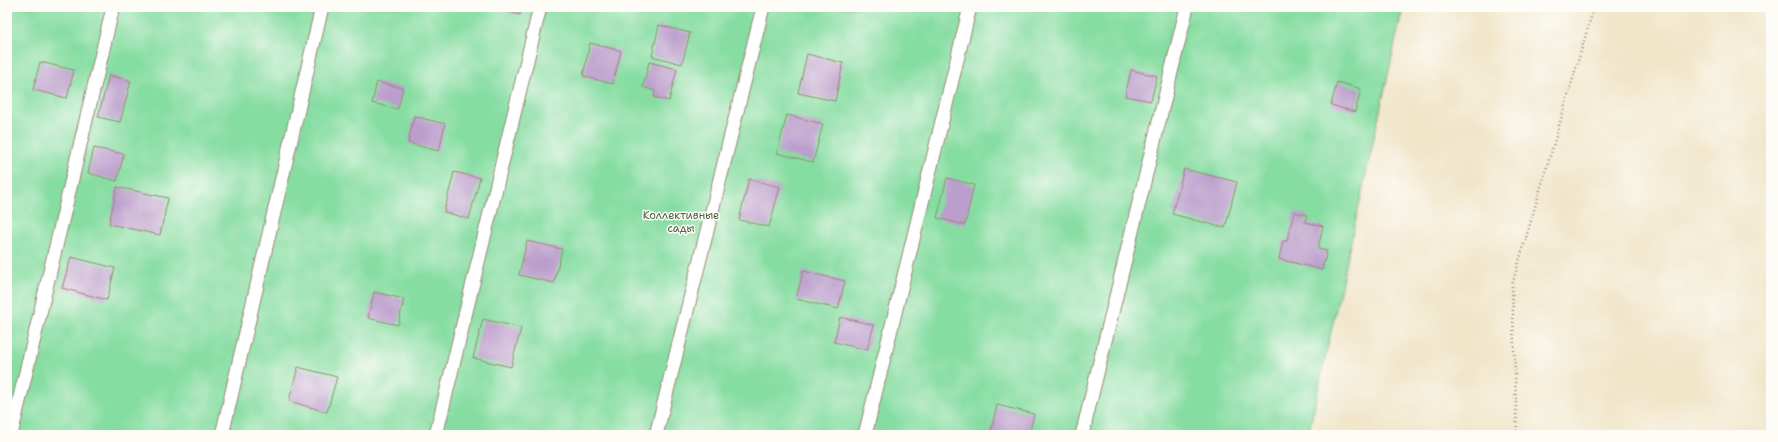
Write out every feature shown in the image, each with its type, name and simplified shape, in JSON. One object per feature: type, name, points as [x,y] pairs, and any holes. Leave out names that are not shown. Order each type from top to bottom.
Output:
[{"type":"lane","points":[[11,435],[113,7]]},
{"type":"lane","points":[[222,435],[322,7]]},
{"type":"lane","points":[[436,435],[540,7]]},
{"type":"lane","points":[[656,435],[763,7]]},
{"type":"lane","points":[[865,435],[970,7]]},
{"type":"lane","points":[[1082,435],[1187,7]]},
{"type":"path","points":[[1517,435],[1512,285],[1594,7]]},
{"type":"green space","name":"Коллективные сады","points":[[7,7],[1403,7],[1308,435],[7,435]]},
{"type":"building","points":[[490,7],[522,7],[520,15]]},
{"type":"building","points":[[615,7],[632,7],[631,11]]},
{"type":"building","points":[[659,25],[690,33],[682,64],[652,56]]},
{"type":"building","points":[[590,43],[621,51],[613,84],[583,76]]},
{"type":"building","points":[[807,54],[843,63],[835,101],[798,93]]},
{"type":"building","points":[[40,62],[74,70],[67,98],[33,90]]},
{"type":"building","points":[[649,62],[677,69],[669,101],[654,97],[655,91],[643,87]]},
{"type":"building","points":[[1131,70],[1157,76],[1151,101],[1125,96]]},
{"type":"building","points":[[109,75],[131,81],[120,122],[98,117]]},
{"type":"building","points":[[377,82],[403,88],[398,109],[372,103]]},
{"type":"building","points":[[1337,82],[1361,89],[1355,112],[1331,105]]},
{"type":"building","points":[[787,115],[823,124],[813,162],[777,153]]},
{"type":"building","points":[[414,116],[445,124],[439,151],[408,143]]},
{"type":"building","points":[[94,148],[124,154],[117,181],[88,173]]},
{"type":"building","points":[[1184,169],[1237,182],[1225,228],[1172,214]]},
{"type":"building","points":[[454,172],[480,178],[469,219],[444,212]]},
{"type":"building","points":[[947,178],[974,185],[965,225],[937,218]]},
{"type":"building","points":[[749,179],[780,187],[769,227],[739,220]]},
{"type":"building","points":[[117,187],[168,198],[160,235],[109,224]]},
{"type":"building","points":[[1294,212],[1307,215],[1305,222],[1323,226],[1318,249],[1327,251],[1322,270],[1279,259],[1283,241],[1287,241]]},
{"type":"building","points":[[527,241],[562,249],[554,283],[519,275]]},
{"type":"building","points":[[71,257],[115,268],[107,300],[62,288]]},
{"type":"building","points":[[803,271],[845,281],[838,309],[796,299]]},
{"type":"building","points":[[374,292],[404,299],[398,325],[368,318]]},
{"type":"building","points":[[840,317],[874,325],[867,350],[834,342]]},
{"type":"building","points":[[483,319],[521,328],[511,367],[473,358]]},
{"type":"building","points":[[298,367],[337,377],[327,412],[289,401]]},
{"type":"building","points":[[997,405],[1034,414],[1029,435],[990,435]]}]
